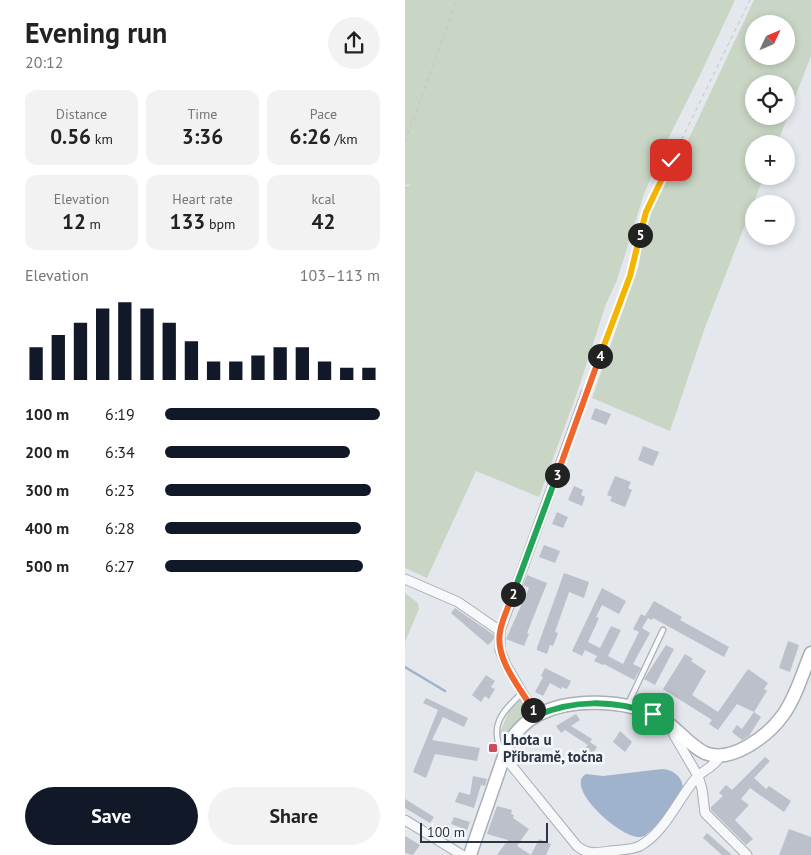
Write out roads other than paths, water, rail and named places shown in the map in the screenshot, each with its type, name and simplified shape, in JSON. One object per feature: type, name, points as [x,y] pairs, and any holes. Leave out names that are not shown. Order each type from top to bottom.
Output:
[{"type":"street","points":[[536,716],[506,665],[500,650],[500,632],[586,393]]},
{"type":"street","points":[[405,579],[458,602],[500,632]]},
{"type":"street","points":[[470,855],[503,755],[517,731],[536,716],[565,706],[586,703],[627,707],[653,714],[673,727],[703,752],[721,755],[751,743],[775,724],[789,704],[811,653]]},
{"type":"street","points":[[673,727],[674,735],[698,776],[702,789],[705,813],[747,855]]},
{"type":"street","points":[[503,755],[581,853],[591,854],[639,847],[656,832],[698,776],[717,762],[721,755]]},
{"type":"street","points":[[405,820],[462,855]]},
{"type":"lane","points":[[627,707],[663,630]]},
{"type":"lane","points":[[503,755],[495,738],[495,732],[500,719],[509,705],[523,692]]},
{"type":"water","points":[[662,769],[676,774],[683,787],[671,807],[658,823],[646,835],[641,837],[632,836],[609,822],[588,800],[582,790],[581,781],[586,774],[603,776]]},
{"type":"waterway","points":[[405,667],[445,691]]},
{"type":"place","name":"Lhota u Příbramě, točna","points":[[493,748]]}]
